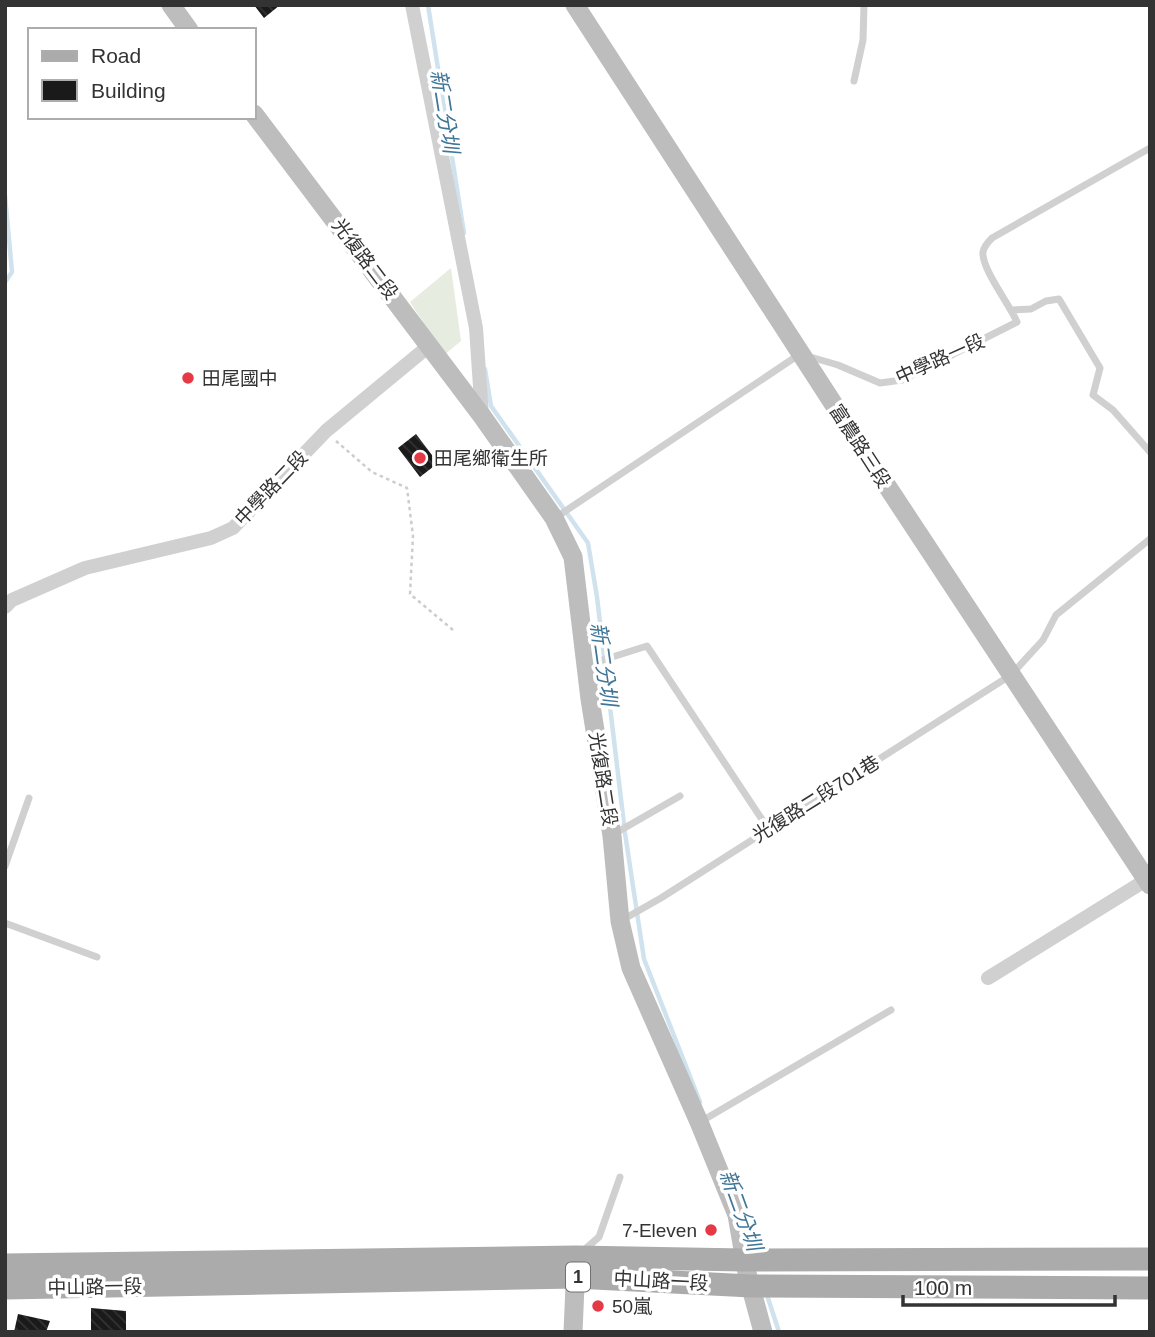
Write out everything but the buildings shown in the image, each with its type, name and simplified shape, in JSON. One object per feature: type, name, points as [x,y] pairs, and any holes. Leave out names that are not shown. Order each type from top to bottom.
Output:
[{"type":"main road","name":"中山路一段","points":[[747,1273],[1150,1259]]},
{"type":"main road","name":"中山路一段","points":[[5,1265],[575,1267],[1150,1288]]},
{"type":"main road","name":"中山路一段","points":[[5,1288],[575,1267]]},
{"type":"street","points":[[171,5],[188,28]]},
{"type":"street","points":[[412,5],[476,328],[482,416]]},
{"type":"street","name":"富農路三段","points":[[575,5],[800,354],[1148,883]]},
{"type":"street","name":"光復路二段","points":[[256,117],[482,416],[554,518],[573,557],[586,666],[612,836],[620,921],[631,968],[737,1215],[747,1273],[763,1332]]},
{"type":"street","name":"中學路二段","points":[[5,607],[12,600],[85,568],[211,538],[233,528],[326,431],[430,345]]},
{"type":"street","points":[[988,978],[1148,883]]},
{"type":"street","points":[[573,1332],[575,1267]]},
{"type":"lane","points":[[854,81],[863,40],[864,5]]},
{"type":"lane","points":[[1150,148],[992,238],[983,249],[983,256],[997,288],[1012,310],[1031,309],[1046,300],[1059,299],[1100,368],[1093,395],[1113,410],[1150,452]]},
{"type":"lane","name":"中學路一段","points":[[800,354],[838,365],[880,383],[902,380],[1017,322],[1012,310]]},
{"type":"lane","points":[[554,518],[800,354]]},
{"type":"lane","name":"光復路二段701巷","points":[[620,921],[661,898],[1011,676],[1043,640],[1056,615],[1150,539]]},
{"type":"lane","points":[[586,666],[647,646],[769,830]]},
{"type":"lane","points":[[612,836],[680,796]]},
{"type":"lane","points":[[5,866],[29,798]]},
{"type":"lane","points":[[5,923],[97,957]]},
{"type":"lane","points":[[699,1122],[891,1010]]},
{"type":"lane","points":[[575,1267],[599,1237],[620,1177]]},
{"type":"path","points":[[326,431],[372,472],[407,488],[413,536],[410,594],[453,630]]},
{"type":"shaded area","points":[[451,268],[461,341],[444,355],[410,302]]},
{"type":"waterway","name":"新二分圳","points":[[428,5],[464,233]]},
{"type":"waterway","points":[[5,196],[12,272],[5,282]]},
{"type":"waterway","name":"新二分圳","points":[[485,369],[491,406],[588,543],[644,959],[700,1102]]},
{"type":"waterway","name":"新二分圳","points":[[747,1218],[757,1253]]},
{"type":"waterway","name":"新二分圳","points":[[766,1292],[779,1332]]},
{"type":"place","name":"田尾國中","points":[[188,378]]},
{"type":"place","name":"田尾鄉衛生所","points":[[420,458]]},
{"type":"place","name":"7-Eleven","points":[[711,1230]]},
{"type":"place","name":"50嵐","points":[[598,1306]]}]
